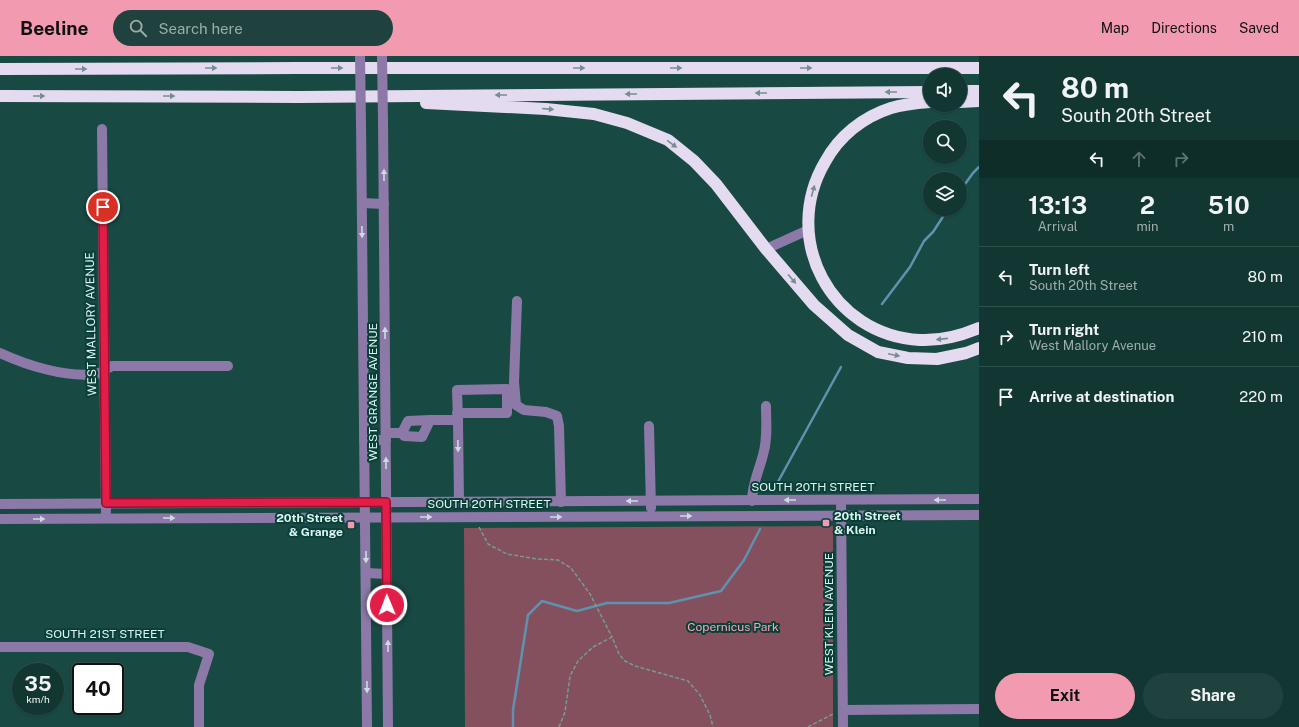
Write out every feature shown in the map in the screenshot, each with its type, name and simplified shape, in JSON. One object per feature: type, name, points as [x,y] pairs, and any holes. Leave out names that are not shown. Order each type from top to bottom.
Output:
[{"type":"highway","points":[[0,69],[979,68]]},
{"type":"highway","points":[[967,91],[979,91]]},
{"type":"highway","points":[[0,96],[299,96],[923,92]]},
{"type":"highway","points":[[299,96],[546,109],[594,114],[627,123],[668,140],[694,161],[716,184],[766,249],[814,305],[848,335],[878,352],[908,358],[937,359],[966,353],[979,348]]},
{"type":"highway","points":[[967,102],[979,101]]},
{"type":"highway","points":[[923,103],[907,104],[876,114],[860,123],[843,137],[831,152],[816,181],[808,212],[810,246],[818,271],[826,284],[840,302],[858,319],[869,326],[893,335],[920,340],[951,338],[979,328]]},
{"type":"street","name":"WEST GRANGE AVENUE","points":[[360,56],[367,727]]},
{"type":"street","name":"WEST GRANGE AVENUE","points":[[382,56],[384,120],[388,727]]},
{"type":"street","name":"WEST MALLORY AVENUE","points":[[102,129],[106,518]]},
{"type":"street","points":[[362,203],[384,204]]},
{"type":"street","points":[[766,249],[808,230]]},
{"type":"street","points":[[517,301],[514,382],[516,405],[524,410],[546,412],[556,416],[559,426],[560,502]]},
{"type":"street","points":[[0,353],[33,365],[74,374],[97,374],[112,366],[228,366]]},
{"type":"street","points":[[364,440],[402,433],[408,421],[430,420],[457,417],[507,413],[507,389],[457,390],[457,417],[463,502],[467,517]]},
{"type":"street","points":[[752,501],[754,484],[766,444],[766,406]]},
{"type":"street","points":[[402,433],[404,436],[422,437],[430,420]]},
{"type":"street","points":[[649,426],[651,516]]},
{"type":"street","name":"SOUTH 20TH STREET","points":[[0,504],[560,502],[650,496],[752,501],[979,499]]},
{"type":"street","name":"WEST KLEIN AVENUE","points":[[841,500],[843,727]]},
{"type":"street","points":[[308,503],[308,518]]},
{"type":"street","name":"SOUTH 20TH STREET","points":[[0,519],[979,514]]},
{"type":"street","points":[[366,574],[387,574]]},
{"type":"street","name":"SOUTH 21ST STREET","points":[[0,647],[188,647],[209,654],[199,685],[199,727]]},
{"type":"street","points":[[843,710],[979,709]]},
{"type":"path","points":[[479,527],[488,544],[507,554],[537,559],[558,560],[571,568],[592,598],[625,661],[635,666],[688,681],[700,695],[710,715],[713,727]]},
{"type":"path","points":[[559,727],[565,712],[570,676],[578,661],[593,647],[612,637]]},
{"type":"path","points":[[808,727],[843,710]]},
{"type":"green space","name":"Copernicus Park","points":[[833,526],[833,727],[465,727],[464,528]]},
{"type":"waterway","points":[[967,181],[979,167]]},
{"type":"waterway","points":[[882,304],[910,267],[924,241],[933,232],[943,216]]},
{"type":"waterway","points":[[774,489],[841,367]]},
{"type":"waterway","points":[[513,727],[513,710],[528,615],[542,601],[577,611],[607,603],[669,603],[721,591],[744,560],[760,529]]},
{"type":"place","name":"20th Street & Klein","points":[[826,523]]},
{"type":"place","name":"20th Street & Grange","points":[[351,525]]},
{"type":"route","points":[[103,207],[106,503],[386,502],[387,605]]}]
